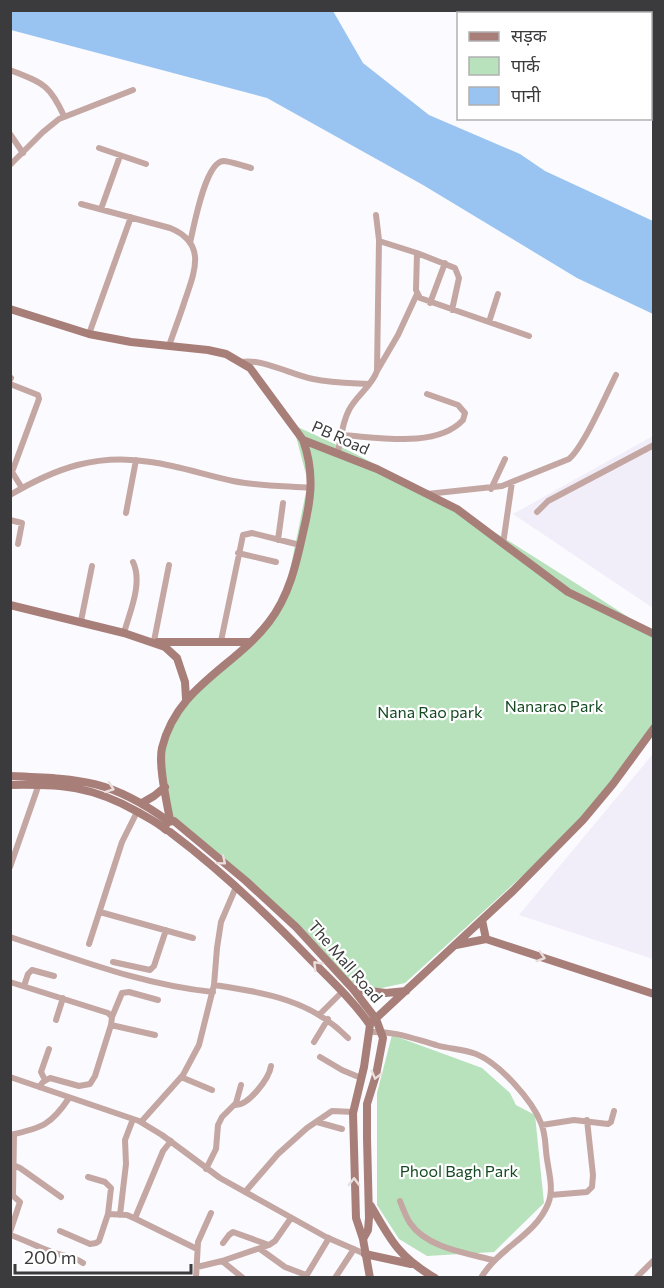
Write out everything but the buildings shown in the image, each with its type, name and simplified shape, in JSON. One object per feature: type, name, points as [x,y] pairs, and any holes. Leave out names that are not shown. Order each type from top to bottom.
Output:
[{"type":"street","points":[[10,70],[48,87],[63,116]]},
{"type":"street","points":[[10,165],[43,132],[63,116],[133,90]]},
{"type":"street","points":[[10,134],[23,153]]},
{"type":"street","points":[[99,148],[146,164]]},
{"type":"street","points":[[101,209],[120,156]]},
{"type":"street","points":[[190,243],[207,179],[213,166],[223,161],[250,168]]},
{"type":"street","points":[[81,204],[180,232],[190,243],[195,256],[195,271],[169,346]]},
{"type":"street","points":[[376,215],[379,241],[377,371]]},
{"type":"street","points":[[89,334],[131,217]]},
{"type":"street","points":[[379,241],[455,268],[459,275],[452,310]]},
{"type":"street","points":[[311,462],[319,454],[334,451],[349,409],[369,384],[398,335],[417,294],[417,253]]},
{"type":"street","points":[[430,303],[445,263]]},
{"type":"street","points":[[417,294],[430,303],[529,336]]},
{"type":"street","points":[[489,322],[498,294]]},
{"type":"street","name":"PB Road","points":[[10,309],[89,334],[131,342],[226,354],[250,368],[303,440],[377,469],[457,509],[568,592],[654,634]]},
{"type":"street","points":[[241,362],[254,361],[324,381],[369,384]]},
{"type":"street","points":[[424,494],[490,489],[512,483],[533,472],[564,461],[575,453],[616,375]]},
{"type":"street","points":[[11,381],[38,395],[39,399],[11,472],[22,488]]},
{"type":"street","points":[[341,435],[423,438],[446,432],[463,420],[465,413],[458,405],[427,394]]},
{"type":"street","points":[[170,825],[162,747],[177,713],[186,699],[270,621],[292,579],[311,488],[311,462],[303,440]]},
{"type":"street","points":[[537,512],[548,501],[654,445]]},
{"type":"street","points":[[490,489],[505,459]]},
{"type":"street","points":[[10,495],[48,474],[74,465],[93,461],[136,460],[240,482],[311,488]]},
{"type":"street","points":[[126,513],[136,460]]},
{"type":"street","points":[[503,544],[512,483]]},
{"type":"street","points":[[278,540],[283,503]]},
{"type":"street","points":[[10,520],[22,523],[18,544]]},
{"type":"street","points":[[220,641],[241,539],[245,534],[300,545]]},
{"type":"street","points":[[238,553],[276,562]]},
{"type":"street","points":[[124,633],[137,580],[133,562]]},
{"type":"street","points":[[154,642],[168,565]]},
{"type":"street","points":[[81,621],[92,566]]},
{"type":"street","points":[[10,605],[124,633],[154,642],[172,651],[177,658],[185,682],[186,699]]},
{"type":"street","points":[[154,642],[250,642]]},
{"type":"street","points":[[370,1278],[363,1239],[358,1228],[354,1195],[354,1112],[372,1025],[583,820],[654,729]]},
{"type":"street","name":"The Mall Road","points":[[10,776],[96,792],[170,825],[283,930],[372,1025],[382,1031]]},
{"type":"street","points":[[10,867],[40,781]]},
{"type":"street","name":"The Mall Road","points":[[10,785],[40,781],[97,783],[125,793],[142,803],[246,881],[296,927],[353,989],[372,1025]]},
{"type":"street","points":[[142,803],[165,787]]},
{"type":"street","points":[[89,944],[122,842],[137,812]]},
{"type":"street","points":[[141,1122],[181,1077],[201,1040],[214,988],[221,922],[236,887]]},
{"type":"street","points":[[100,912],[193,938]]},
{"type":"street","points":[[482,920],[486,939]]},
{"type":"street","points":[[113,962],[150,970],[154,966],[166,930]]},
{"type":"street","points":[[10,937],[124,976],[170,986],[214,988],[286,999],[328,1019],[348,1038]]},
{"type":"street","points":[[455,946],[486,939],[654,994]]},
{"type":"street","points":[[24,986],[32,970],[54,976]]},
{"type":"street","points":[[10,982],[108,1013],[111,1021]]},
{"type":"street","points":[[353,989],[386,993],[406,991]]},
{"type":"street","points":[[39,1087],[45,1080],[53,1079],[79,1086],[90,1084],[95,1076],[122,993],[129,992],[158,1000]]},
{"type":"street","points":[[320,1014],[342,992]]},
{"type":"street","points":[[56,1020],[63,998]]},
{"type":"street","points":[[314,1042],[328,1019]]},
{"type":"street","points":[[111,1021],[155,1035]]},
{"type":"street","points":[[372,1025],[382,1031],[403,1034],[442,1047],[466,1051],[483,1058],[516,1086],[542,1125],[550,1196],[544,1213],[528,1232],[493,1260],[481,1278]]},
{"type":"street","points":[[363,1239],[368,1230],[370,1203],[366,1138],[368,1104],[382,1048],[382,1031]]},
{"type":"street","points":[[45,1080],[41,1072],[49,1048]]},
{"type":"street","points":[[320,1057],[361,1078]]},
{"type":"street","points":[[235,1105],[245,1103],[265,1082],[271,1066]]},
{"type":"street","points":[[10,1077],[141,1122],[171,1141],[206,1169],[329,1238],[365,1254],[414,1265]]},
{"type":"street","points":[[181,1077],[212,1090]]},
{"type":"street","points":[[206,1169],[216,1149],[219,1121],[235,1105],[241,1085]]},
{"type":"street","points":[[69,1098],[49,1123],[12,1135],[12,1194],[20,1200],[20,1206],[10,1234],[51,1251],[74,1257],[83,1263]]},
{"type":"street","points":[[245,1192],[278,1154],[317,1122],[332,1111],[354,1112]]},
{"type":"street","points":[[542,1125],[574,1120],[608,1124],[611,1122],[614,1111]]},
{"type":"street","points":[[120,1215],[126,1164],[125,1140],[132,1119]]},
{"type":"street","points":[[550,1196],[586,1192],[592,1187],[593,1175],[587,1120]]},
{"type":"street","points":[[317,1122],[342,1129]]},
{"type":"street","points":[[135,1218],[163,1151],[171,1141]]},
{"type":"street","points":[[12,1165],[61,1197]]},
{"type":"street","points":[[60,1231],[90,1244],[96,1244],[108,1215],[111,1188],[105,1182],[88,1177]]},
{"type":"street","points":[[400,1201],[409,1222],[427,1239],[457,1251],[493,1260]]},
{"type":"street","points":[[370,1203],[387,1235],[414,1265],[435,1278]]},
{"type":"street","points":[[196,1278],[200,1235],[211,1213]]},
{"type":"street","points":[[108,1215],[135,1218],[197,1249]]},
{"type":"street","points":[[197,1268],[222,1262],[269,1245],[275,1241],[291,1218]]},
{"type":"street","points":[[223,1243],[233,1232],[269,1245]]},
{"type":"street","points":[[260,1249],[285,1267],[305,1276],[329,1238]]},
{"type":"street","points":[[335,1278],[354,1249]]},
{"type":"street","points":[[636,1278],[654,1260]]},
{"type":"street","points":[[222,1262],[241,1277]]},
{"type":"shaded area","points":[[653,436],[653,608],[513,514]]},
{"type":"shaded area","points":[[653,754],[653,959],[519,915]]},
{"type":"green space","name":"Nana Rao park","points":[[293,425],[433,495],[653,633],[654,731],[586,818],[405,983],[377,989],[355,985],[173,819],[165,786],[164,744],[179,710],[267,626],[286,590],[308,482]]},
{"type":"green space","name":"Phool Bagh Park","points":[[392,1035],[482,1068],[510,1093],[516,1105],[535,1115],[544,1203],[494,1252],[427,1256],[399,1239],[377,1205],[377,1093]]},
{"type":"water","points":[[11,10],[333,11],[363,63],[429,115],[520,154],[545,171],[653,221],[653,314],[577,278],[423,185],[267,98],[11,30]]},
{"type":"park label","name":"Nanarao Park","points":[[554,705]]}]
